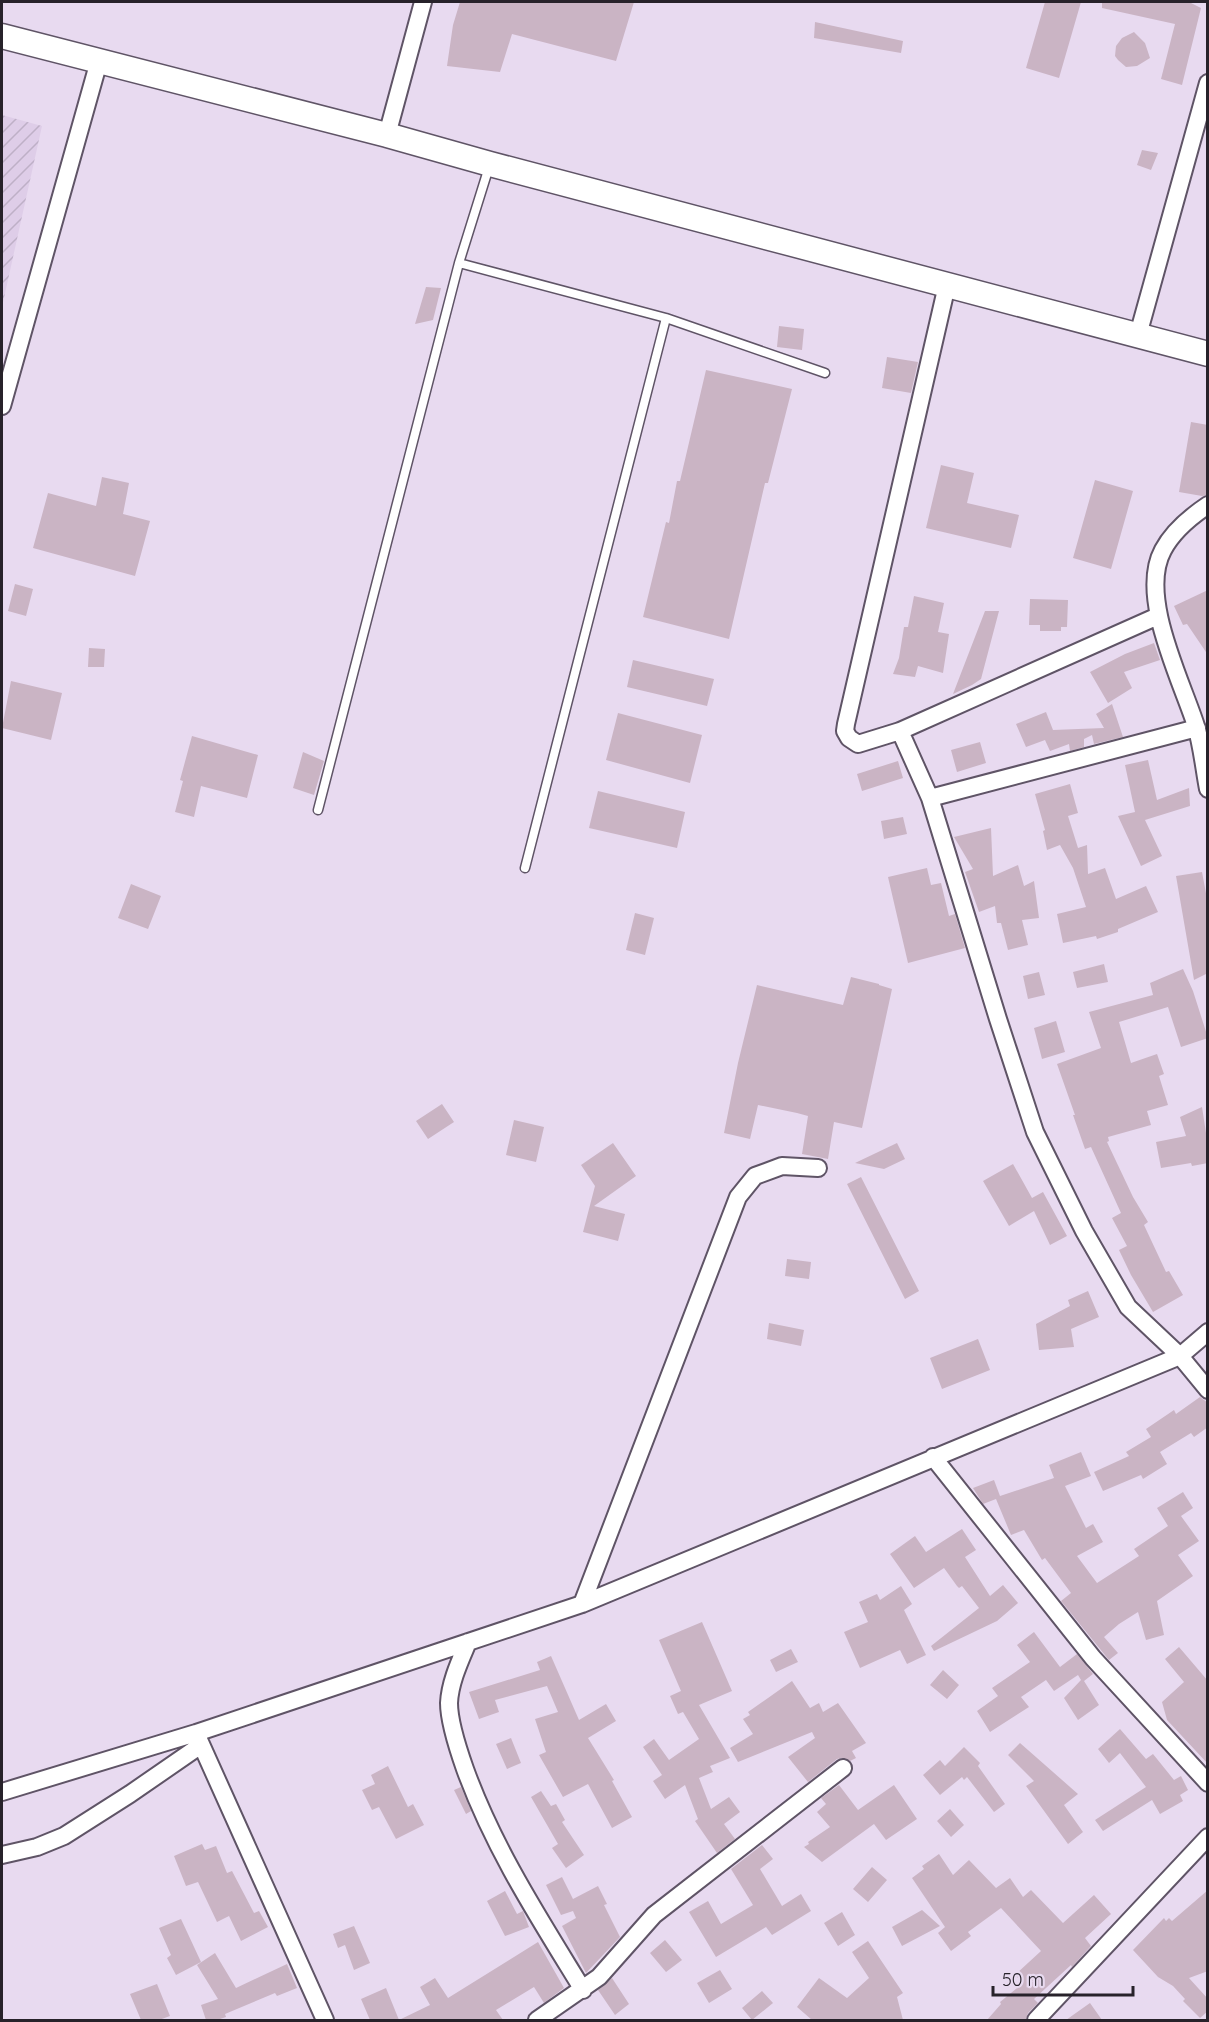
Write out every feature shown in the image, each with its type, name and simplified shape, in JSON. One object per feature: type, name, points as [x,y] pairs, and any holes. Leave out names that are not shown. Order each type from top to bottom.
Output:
[{"type":"main road","points":[[2,36],[387,135],[1208,354]]},
{"type":"street","points":[[387,135],[423,2]]},
{"type":"street","points":[[2,406],[99,61]]},
{"type":"street","points":[[1138,335],[1208,82]]},
{"type":"street","points":[[947,285],[844,731],[858,744],[900,731],[1158,616]]},
{"type":"street","points":[[1208,505],[1182,524],[1162,551],[1155,576],[1158,616],[1197,728],[1208,789]]},
{"type":"street","points":[[930,798],[1197,728]]},
{"type":"street","points":[[900,731],[930,798],[1035,1132],[1084,1232],[1128,1306],[1180,1356],[1208,1390]]},
{"type":"street","points":[[582,1604],[738,1197],[755,1176],[782,1166],[818,1168]]},
{"type":"street","points":[[2,1792],[198,1739],[468,1642],[582,1604],[1180,1356],[1208,1332]]},
{"type":"street","points":[[933,1457],[1094,1658],[1208,1782]]},
{"type":"street","points":[[468,1642],[454,1674],[449,1704],[458,1748],[479,1807],[516,1881],[583,1990]]},
{"type":"street","points":[[2,1856],[37,1847],[64,1836],[130,1794],[198,1739]]},
{"type":"street","points":[[198,1739],[325,2020]]},
{"type":"street","points":[[537,2020],[583,1990],[612,1963],[654,1915],[843,1767]]},
{"type":"street","points":[[1036,2020],[1208,1837]]},
{"type":"lane","points":[[318,810],[459,263],[490,164]]},
{"type":"lane","points":[[459,263],[666,318],[825,373]]},
{"type":"lane","points":[[525,868],[666,318]]},
{"type":"shaded area","points":[[2,115],[42,126],[2,307]]},
{"type":"building","points":[[460,2],[634,2],[616,61],[512,34],[500,72],[447,66],[453,25]]},
{"type":"building","points":[[1045,2],[1081,2],[1059,78],[1026,68]]},
{"type":"building","points":[[1102,2],[1189,2],[1201,8],[1182,85],[1161,79],[1175,24],[1102,8]]},
{"type":"building","points":[[815,22],[903,41],[901,53],[814,38]]},
{"type":"building","points":[[1134,32],[1145,43],[1150,58],[1137,66],[1126,67],[1115,56],[1116,46],[1122,38]]},
{"type":"building","points":[[1142,150],[1158,153],[1151,170],[1137,165]]},
{"type":"building","points":[[426,287],[441,288],[433,320],[415,324]]},
{"type":"building","points":[[779,326],[804,329],[802,350],[777,347]]},
{"type":"building","points":[[887,357],[918,362],[911,393],[882,388]]},
{"type":"building","points":[[706,370],[792,389],[768,483],[765,483],[729,639],[643,617],[666,522],[669,523],[677,481],[680,481]]},
{"type":"building","points":[[1191,422],[1208,425],[1208,495],[1179,492]]},
{"type":"building","points":[[941,465],[974,473],[967,503],[1019,515],[1011,548],[926,528]]},
{"type":"building","points":[[102,477],[129,483],[123,514],[150,521],[135,576],[33,548],[48,493],[96,506]]},
{"type":"building","points":[[1095,480],[1133,491],[1111,569],[1073,558]]},
{"type":"building","points":[[15,584],[33,589],[26,616],[8,611]]},
{"type":"building","points":[[1208,590],[1208,655],[1187,624],[1183,625],[1174,606]]},
{"type":"building","points":[[914,596],[944,603],[938,632],[949,634],[943,673],[918,666],[915,677],[893,674],[899,658],[904,627],[908,627]]},
{"type":"building","points":[[1030,599],[1068,600],[1067,627],[1061,627],[1061,631],[1040,631],[1040,625],[1029,625]]},
{"type":"building","points":[[985,611],[999,611],[981,679],[953,694]]},
{"type":"building","points":[[1154,643],[1160,660],[1124,672],[1132,688],[1108,703],[1090,672],[1125,654]]},
{"type":"building","points":[[89,648],[105,649],[104,667],[88,667]]},
{"type":"building","points":[[633,660],[714,679],[707,706],[627,687]]},
{"type":"building","points":[[11,681],[62,693],[51,740],[2,728]]},
{"type":"building","points":[[1112,704],[1123,737],[1094,744],[1092,735],[1084,739],[1084,747],[1070,751],[1069,744],[1050,751],[1045,740],[1026,747],[1016,724],[1046,712],[1053,730],[1104,728],[1096,714]]},
{"type":"building","points":[[618,713],[702,735],[690,783],[606,760]]},
{"type":"building","points":[[192,736],[258,755],[247,798],[201,786],[194,817],[175,812],[183,781],[180,780]]},
{"type":"building","points":[[980,742],[986,763],[957,772],[951,750]]},
{"type":"building","points":[[303,752],[324,761],[314,795],[293,788]]},
{"type":"building","points":[[1148,760],[1157,800],[1189,788],[1190,806],[1145,820],[1162,856],[1141,866],[1118,816],[1135,812],[1125,765]]},
{"type":"building","points":[[898,761],[903,778],[862,791],[857,774]]},
{"type":"building","points":[[1070,784],[1078,813],[1068,816],[1078,848],[1087,845],[1088,874],[1105,868],[1116,899],[1146,886],[1158,912],[1118,929],[1118,932],[1097,939],[1096,936],[1063,943],[1057,914],[1086,907],[1073,868],[1060,845],[1047,850],[1043,831],[1045,830],[1035,794]]},
{"type":"building","points":[[598,791],[685,812],[677,848],[589,828]]},
{"type":"building","points":[[903,817],[907,834],[884,839],[881,821]]},
{"type":"building","points":[[991,828],[993,876],[1018,865],[1024,886],[1034,881],[1039,918],[1022,920],[1028,945],[1008,950],[1001,923],[997,923],[995,906],[979,912],[965,872],[973,869],[954,837]]},
{"type":"building","points":[[927,868],[931,885],[941,883],[949,916],[955,914],[965,948],[908,963],[888,877]]},
{"type":"building","points":[[1202,872],[1208,904],[1208,973],[1194,980],[1176,876]]},
{"type":"building","points":[[131,884],[161,896],[148,929],[118,918]]},
{"type":"building","points":[[635,913],[654,918],[645,955],[626,950]]},
{"type":"building","points":[[1104,964],[1108,982],[1077,988],[1073,972]]},
{"type":"building","points":[[1183,969],[1193,991],[1208,1038],[1181,1047],[1168,1007],[1119,1022],[1131,1063],[1157,1054],[1164,1074],[1159,1076],[1168,1105],[1147,1111],[1151,1125],[1108,1137],[1107,1142],[1133,1197],[1148,1222],[1144,1225],[1166,1272],[1169,1271],[1183,1295],[1153,1312],[1119,1250],[1127,1246],[1112,1218],[1121,1213],[1091,1147],[1085,1149],[1057,1064],[1101,1048],[1089,1012],[1153,995],[1150,983]]},
{"type":"building","points":[[1039,972],[1045,995],[1028,999],[1023,976]]},
{"type":"building","points":[[851,977],[892,989],[862,1128],[834,1122],[828,1159],[802,1154],[808,1116],[797,1113],[758,1105],[750,1139],[724,1133],[757,985],[843,1005]]},
{"type":"building","points":[[1056,1021],[1065,1052],[1042,1059],[1034,1028]]},
{"type":"building","points":[[442,1104],[454,1122],[428,1139],[416,1121]]},
{"type":"building","points":[[1202,1107],[1208,1146],[1208,1163],[1161,1168],[1156,1142],[1186,1136],[1180,1117]]},
{"type":"building","points":[[514,1120],[544,1127],[536,1162],[506,1155]]},
{"type":"building","points":[[613,1143],[636,1176],[594,1206],[625,1214],[618,1241],[583,1232],[595,1186],[581,1165]]},
{"type":"building","points":[[897,1143],[905,1159],[884,1169],[855,1163]]},
{"type":"building","points":[[1013,1164],[1032,1198],[1043,1192],[1067,1236],[1050,1245],[1034,1211],[1009,1226],[983,1181]]},
{"type":"building","points":[[861,1177],[919,1291],[905,1299],[847,1184]]},
{"type":"building","points":[[787,1259],[811,1262],[809,1279],[785,1276]]},
{"type":"building","points":[[1088,1291],[1099,1317],[1071,1329],[1074,1347],[1039,1350],[1036,1324],[1070,1306],[1068,1300]]},
{"type":"building","points":[[769,1323],[804,1330],[801,1346],[767,1339]]},
{"type":"building","points":[[978,1339],[990,1370],[942,1389],[930,1358]]},
{"type":"building","points":[[1200,1397],[1208,1403],[1208,1427],[1194,1437],[1191,1433],[1160,1452],[1167,1464],[1143,1479],[1141,1475],[1103,1491],[1094,1472],[1129,1456],[1126,1452],[1151,1437],[1146,1429],[1174,1410],[1176,1414]]},
{"type":"building","points":[[1081,1452],[1091,1476],[1065,1486],[1086,1528],[1093,1524],[1103,1542],[1077,1556],[1097,1583],[1139,1556],[1134,1549],[1168,1526],[1157,1508],[1183,1492],[1193,1508],[1181,1516],[1199,1541],[1178,1555],[1193,1576],[1157,1601],[1164,1635],[1146,1640],[1138,1612],[1104,1637],[1118,1653],[1109,1660],[1061,1601],[1071,1593],[1045,1558],[1042,1560],[1024,1530],[1011,1535],[996,1499],[983,1504],[973,1488],[994,1480],[1000,1496],[1054,1478],[1049,1465]]},
{"type":"building","points":[[962,1529],[976,1550],[965,1557],[990,1596],[1003,1585],[1018,1603],[997,1621],[934,1651],[931,1646],[979,1608],[962,1586],[959,1588],[957,1586],[944,1568],[914,1588],[890,1554],[915,1536],[926,1552]]},
{"type":"building","points":[[901,1586],[912,1604],[904,1610],[926,1655],[907,1664],[900,1650],[860,1668],[844,1632],[868,1622],[859,1602],[877,1594],[880,1600]]},
{"type":"building","points":[[702,1622],[732,1691],[699,1705],[730,1758],[710,1766],[713,1772],[699,1778],[711,1809],[729,1797],[740,1812],[724,1824],[735,1839],[717,1853],[695,1821],[698,1819],[685,1785],[665,1799],[653,1781],[662,1775],[643,1747],[654,1739],[669,1760],[699,1739],[683,1712],[678,1714],[670,1696],[681,1691],[659,1640]]},
{"type":"building","points":[[1034,1632],[1060,1667],[1077,1654],[1093,1674],[1084,1681],[1099,1705],[1078,1720],[1064,1698],[1081,1680],[1078,1675],[1054,1691],[1046,1680],[1021,1697],[1029,1707],[990,1732],[977,1711],[998,1696],[992,1688],[1030,1662],[1017,1645]]},
{"type":"building","points":[[1179,1647],[1208,1681],[1208,1764],[1167,1720],[1162,1702],[1184,1682],[1165,1659]]},
{"type":"building","points":[[791,1649],[798,1662],[776,1672],[770,1660]]},
{"type":"building","points":[[551,1656],[579,1720],[606,1704],[616,1721],[588,1738],[614,1780],[612,1781],[632,1817],[612,1828],[588,1784],[563,1797],[539,1755],[546,1752],[535,1719],[558,1712],[547,1686],[495,1700],[499,1712],[479,1719],[469,1692],[540,1670],[537,1662]]},
{"type":"building","points":[[943,1670],[959,1685],[947,1699],[930,1685]]},
{"type":"building","points":[[792,1681],[810,1708],[819,1703],[823,1712],[838,1703],[866,1743],[852,1751],[856,1758],[850,1761],[837,1759],[808,1782],[788,1757],[815,1738],[812,1732],[738,1762],[730,1748],[753,1734],[743,1719],[750,1715],[748,1712]]},
{"type":"building","points":[[1120,1729],[1146,1759],[1153,1754],[1174,1780],[1181,1776],[1188,1790],[1180,1795],[1183,1801],[1160,1814],[1152,1800],[1103,1831],[1095,1820],[1146,1787],[1120,1753],[1109,1763],[1098,1749]]},
{"type":"building","points":[[511,1738],[521,1763],[507,1769],[496,1744]]},
{"type":"building","points":[[1020,1743],[1078,1794],[1064,1805],[1083,1832],[1068,1844],[1026,1786],[1034,1781],[1008,1755]]},
{"type":"building","points":[[964,1747],[980,1763],[978,1766],[1005,1804],[994,1812],[967,1777],[964,1780],[962,1777],[940,1795],[923,1775],[940,1760],[945,1766]]},
{"type":"building","points":[[388,1766],[408,1807],[413,1804],[424,1825],[396,1839],[379,1807],[372,1810],[362,1790],[375,1784],[371,1775]]},
{"type":"building","points":[[839,1785],[858,1810],[894,1785],[917,1819],[886,1840],[874,1824],[822,1862],[804,1847],[830,1827],[817,1812],[826,1804],[821,1798]]},
{"type":"building","points":[[461,1787],[471,1811],[466,1814],[454,1790]]},
{"type":"building","points":[[541,1791],[551,1806],[556,1804],[565,1820],[562,1822],[584,1855],[566,1868],[552,1848],[558,1844],[531,1797]]},
{"type":"building","points":[[950,1809],[964,1825],[951,1837],[937,1821]]},
{"type":"building","points":[[202,1844],[205,1850],[216,1846],[227,1873],[232,1871],[254,1913],[259,1911],[268,1927],[241,1941],[229,1916],[217,1922],[198,1882],[186,1886],[174,1856]]},
{"type":"building","points":[[762,1845],[773,1859],[760,1869],[782,1906],[801,1894],[811,1911],[772,1935],[766,1927],[716,1957],[689,1912],[708,1901],[721,1924],[753,1905],[731,1869]]},
{"type":"building","points":[[939,1854],[953,1875],[969,1860],[996,1888],[1010,1878],[1023,1897],[1031,1890],[1063,1923],[1094,1895],[1111,1914],[1085,1938],[1091,1946],[1072,1967],[1071,1965],[1034,1999],[1038,2003],[1028,2013],[1026,2020],[987,2020],[1001,2004],[1000,2002],[1023,1983],[1015,1975],[1041,1951],[1001,1908],[968,1932],[971,1936],[951,1951],[938,1933],[945,1927],[912,1878],[924,1869],[922,1866]]},
{"type":"building","points":[[872,1867],[887,1880],[868,1902],[853,1889]]},
{"type":"building","points":[[562,1877],[573,1899],[598,1886],[607,1904],[604,1905],[620,1937],[586,1973],[562,1926],[576,1918],[573,1911],[561,1915],[546,1885]]},
{"type":"building","points":[[1208,1890],[1208,1971],[1189,1978],[1208,1999],[1208,2011],[1200,2018],[1183,2001],[1185,1999],[1173,1986],[1158,1977],[1133,1950],[1164,1918],[1166,1921],[1169,1918],[1172,1921]]},
{"type":"building","points":[[505,1891],[517,1914],[523,1911],[529,1927],[505,1936],[487,1901]]},
{"type":"building","points":[[922,1910],[940,1926],[902,1946],[892,1927]]},
{"type":"building","points":[[842,1912],[855,1935],[838,1946],[824,1923]]},
{"type":"building","points":[[181,1919],[201,1962],[176,1975],[167,1958],[171,1955],[159,1928]]},
{"type":"building","points":[[354,1926],[370,1963],[354,1970],[345,1945],[338,1948],[333,1934]]},
{"type":"building","points":[[665,1940],[682,1960],[666,1972],[650,1953]]},
{"type":"building","points":[[868,1941],[903,1993],[897,1997],[903,2020],[812,2020],[797,2007],[819,1978],[847,1998],[869,1978],[852,1952]]},
{"type":"building","points":[[538,1942],[564,1988],[544,2003],[534,1987],[496,2010],[503,2020],[399,2020],[430,2005],[420,1987],[435,1978],[448,1998]]},
{"type":"building","points":[[215,1953],[236,1988],[287,1964],[297,1988],[277,1996],[275,1993],[225,2014],[226,2017],[206,2020],[201,2005],[218,1999],[197,1965]]},
{"type":"building","points":[[720,1970],[732,1989],[709,2003],[697,1983]]},
{"type":"building","points":[[612,1978],[629,2004],[615,2015],[598,1990]]},
{"type":"building","points":[[157,1984],[170,2016],[159,2020],[141,2020],[130,1994]]},
{"type":"building","points":[[386,1988],[399,2020],[370,2020],[361,1999]]},
{"type":"building","points":[[762,1991],[773,2003],[752,2020],[742,2008]]},
{"type":"building","points":[[1090,2003],[1102,2020],[1066,2020]]}]
